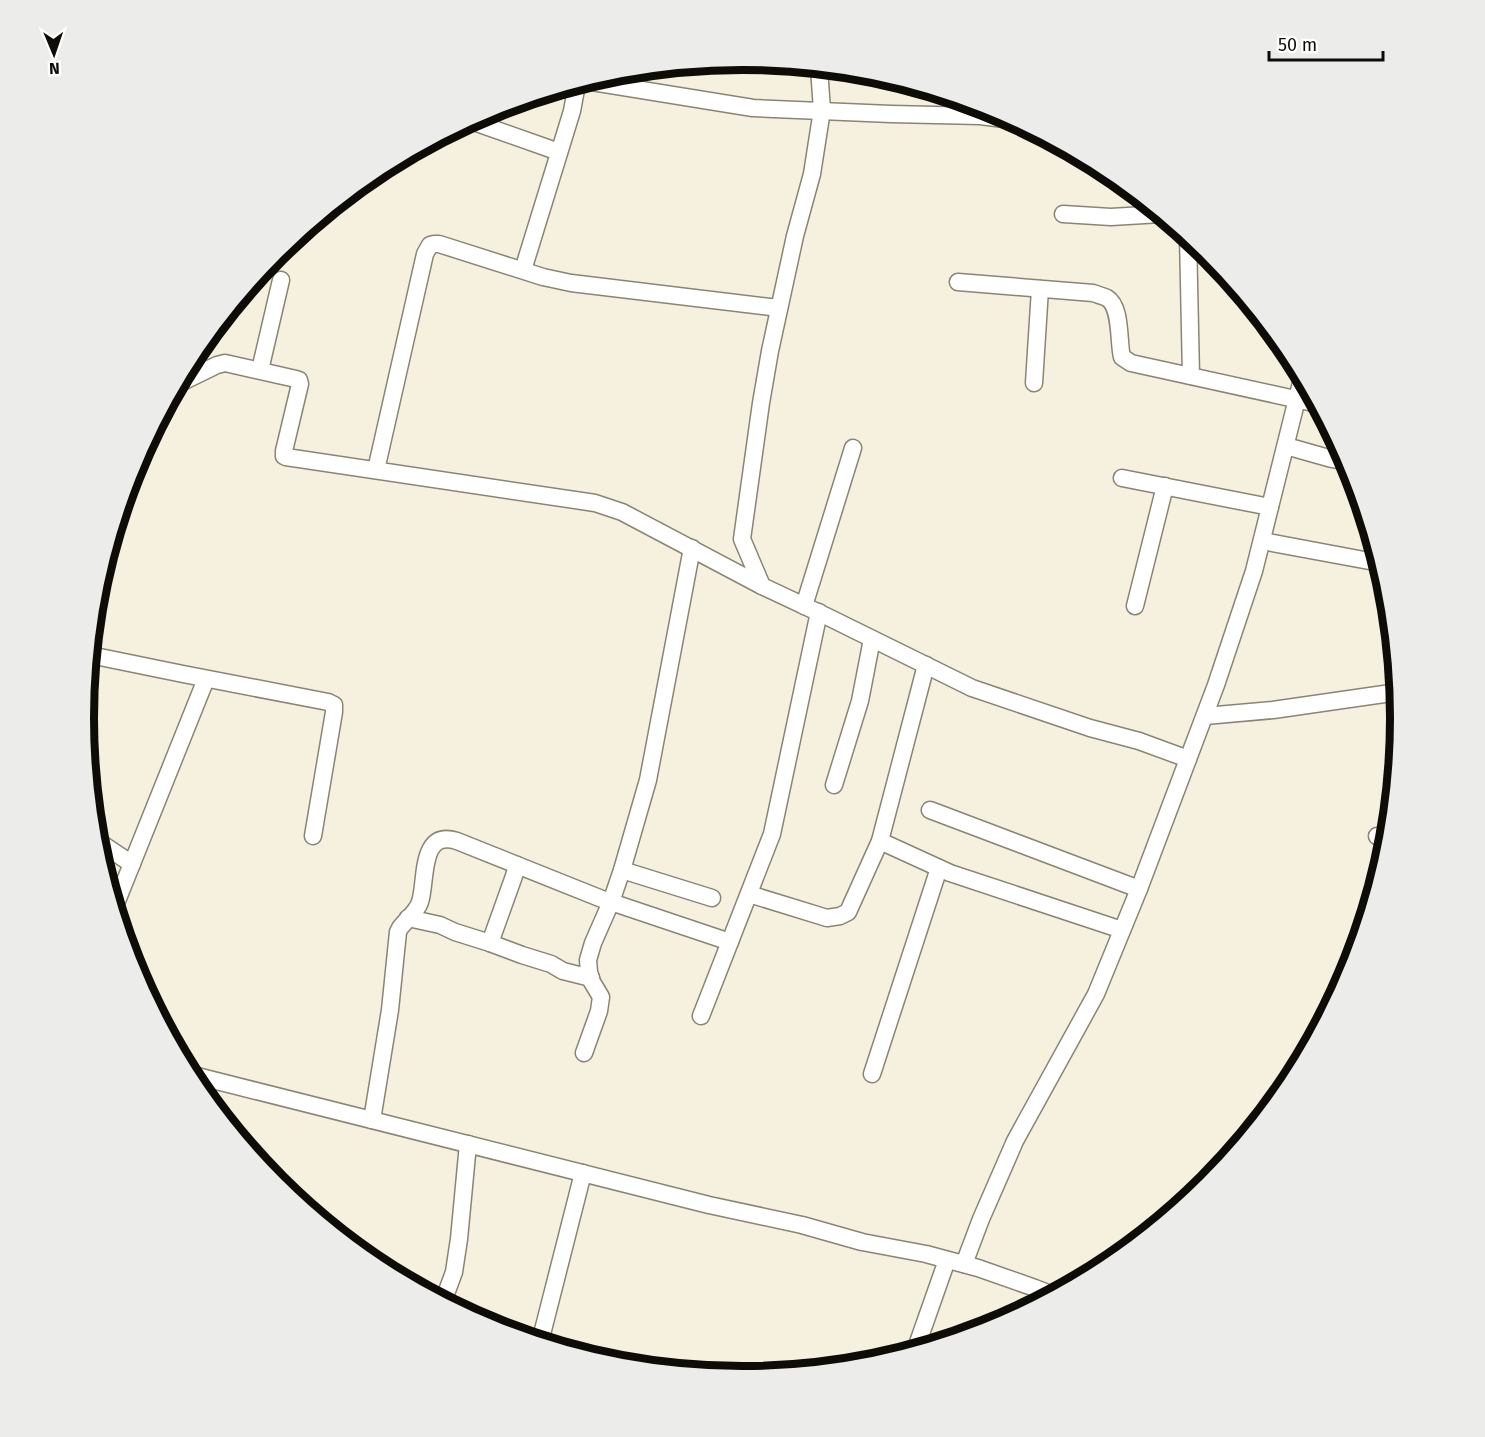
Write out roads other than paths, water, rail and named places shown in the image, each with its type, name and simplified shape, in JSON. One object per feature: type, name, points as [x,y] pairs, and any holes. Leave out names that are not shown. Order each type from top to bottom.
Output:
[{"type":"street","points":[[762,586],[742,539],[761,403],[779,308],[812,174],[822,110],[820,75]]},
{"type":"street","points":[[609,85],[753,108],[980,116]]},
{"type":"street","points":[[523,270],[576,93]]},
{"type":"street","points":[[483,125],[559,152]]},
{"type":"street","points":[[1063,214],[1150,214]]},
{"type":"street","points":[[376,470],[427,249],[430,245],[439,244],[558,280],[585,285],[779,308]]},
{"type":"street","points":[[1188,248],[1191,376]]},
{"type":"street","points":[[260,370],[280,280]]},
{"type":"street","points":[[958,282],[1093,293],[1108,298],[1117,314],[1122,357],[1131,363],[1309,403]]},
{"type":"street","points":[[1034,383],[1040,289]]},
{"type":"street","points":[[192,377],[221,363],[229,363],[296,379],[300,382],[284,451],[284,456],[288,458],[595,502],[622,512],[762,586],[972,688],[1188,759]]},
{"type":"street","points":[[964,1264],[1015,1141],[1096,994],[1139,889],[1251,583],[1300,387]]},
{"type":"street","points":[[1286,446],[1336,460]]},
{"type":"street","points":[[701,1016],[772,834],[811,609],[853,448]]},
{"type":"street","points":[[1122,478],[1270,507]]},
{"type":"street","points":[[1135,606],[1164,486]]},
{"type":"street","points":[[1262,541],[1370,561]]},
{"type":"street","points":[[584,1053],[599,1011],[601,998],[591,978],[588,960],[622,870],[648,780],[692,548]]},
{"type":"street","points":[[834,785],[860,701],[872,639]]},
{"type":"street","points":[[98,657],[334,705],[313,836]]},
{"type":"street","points":[[749,894],[827,918],[848,912],[880,841],[926,665]]},
{"type":"street","points":[[120,895],[206,679]]},
{"type":"street","points":[[1204,716],[1273,710],[1389,693]]},
{"type":"street","points":[[930,810],[1139,889]]},
{"type":"street","points":[[372,1120],[390,1010],[397,937],[400,928],[420,902],[428,854],[434,844],[440,840],[452,839],[611,902],[730,942]]},
{"type":"street","points":[[880,841],[950,873],[1122,930]]},
{"type":"street","points":[[108,848],[132,864]]},
{"type":"street","points":[[490,943],[517,865]]},
{"type":"street","points":[[872,1074],[939,868]]},
{"type":"street","points":[[622,870],[712,898]]},
{"type":"street","points":[[408,918],[440,925],[465,936],[591,978]]},
{"type":"street","points":[[203,1078],[583,1173],[802,1225],[862,1242],[926,1254],[964,1264],[1044,1292]]},
{"type":"street","points":[[446,1295],[454,1272],[459,1239],[468,1144]]},
{"type":"street","points":[[542,1334],[583,1173]]},
{"type":"street","points":[[918,1342],[947,1260]]}]
